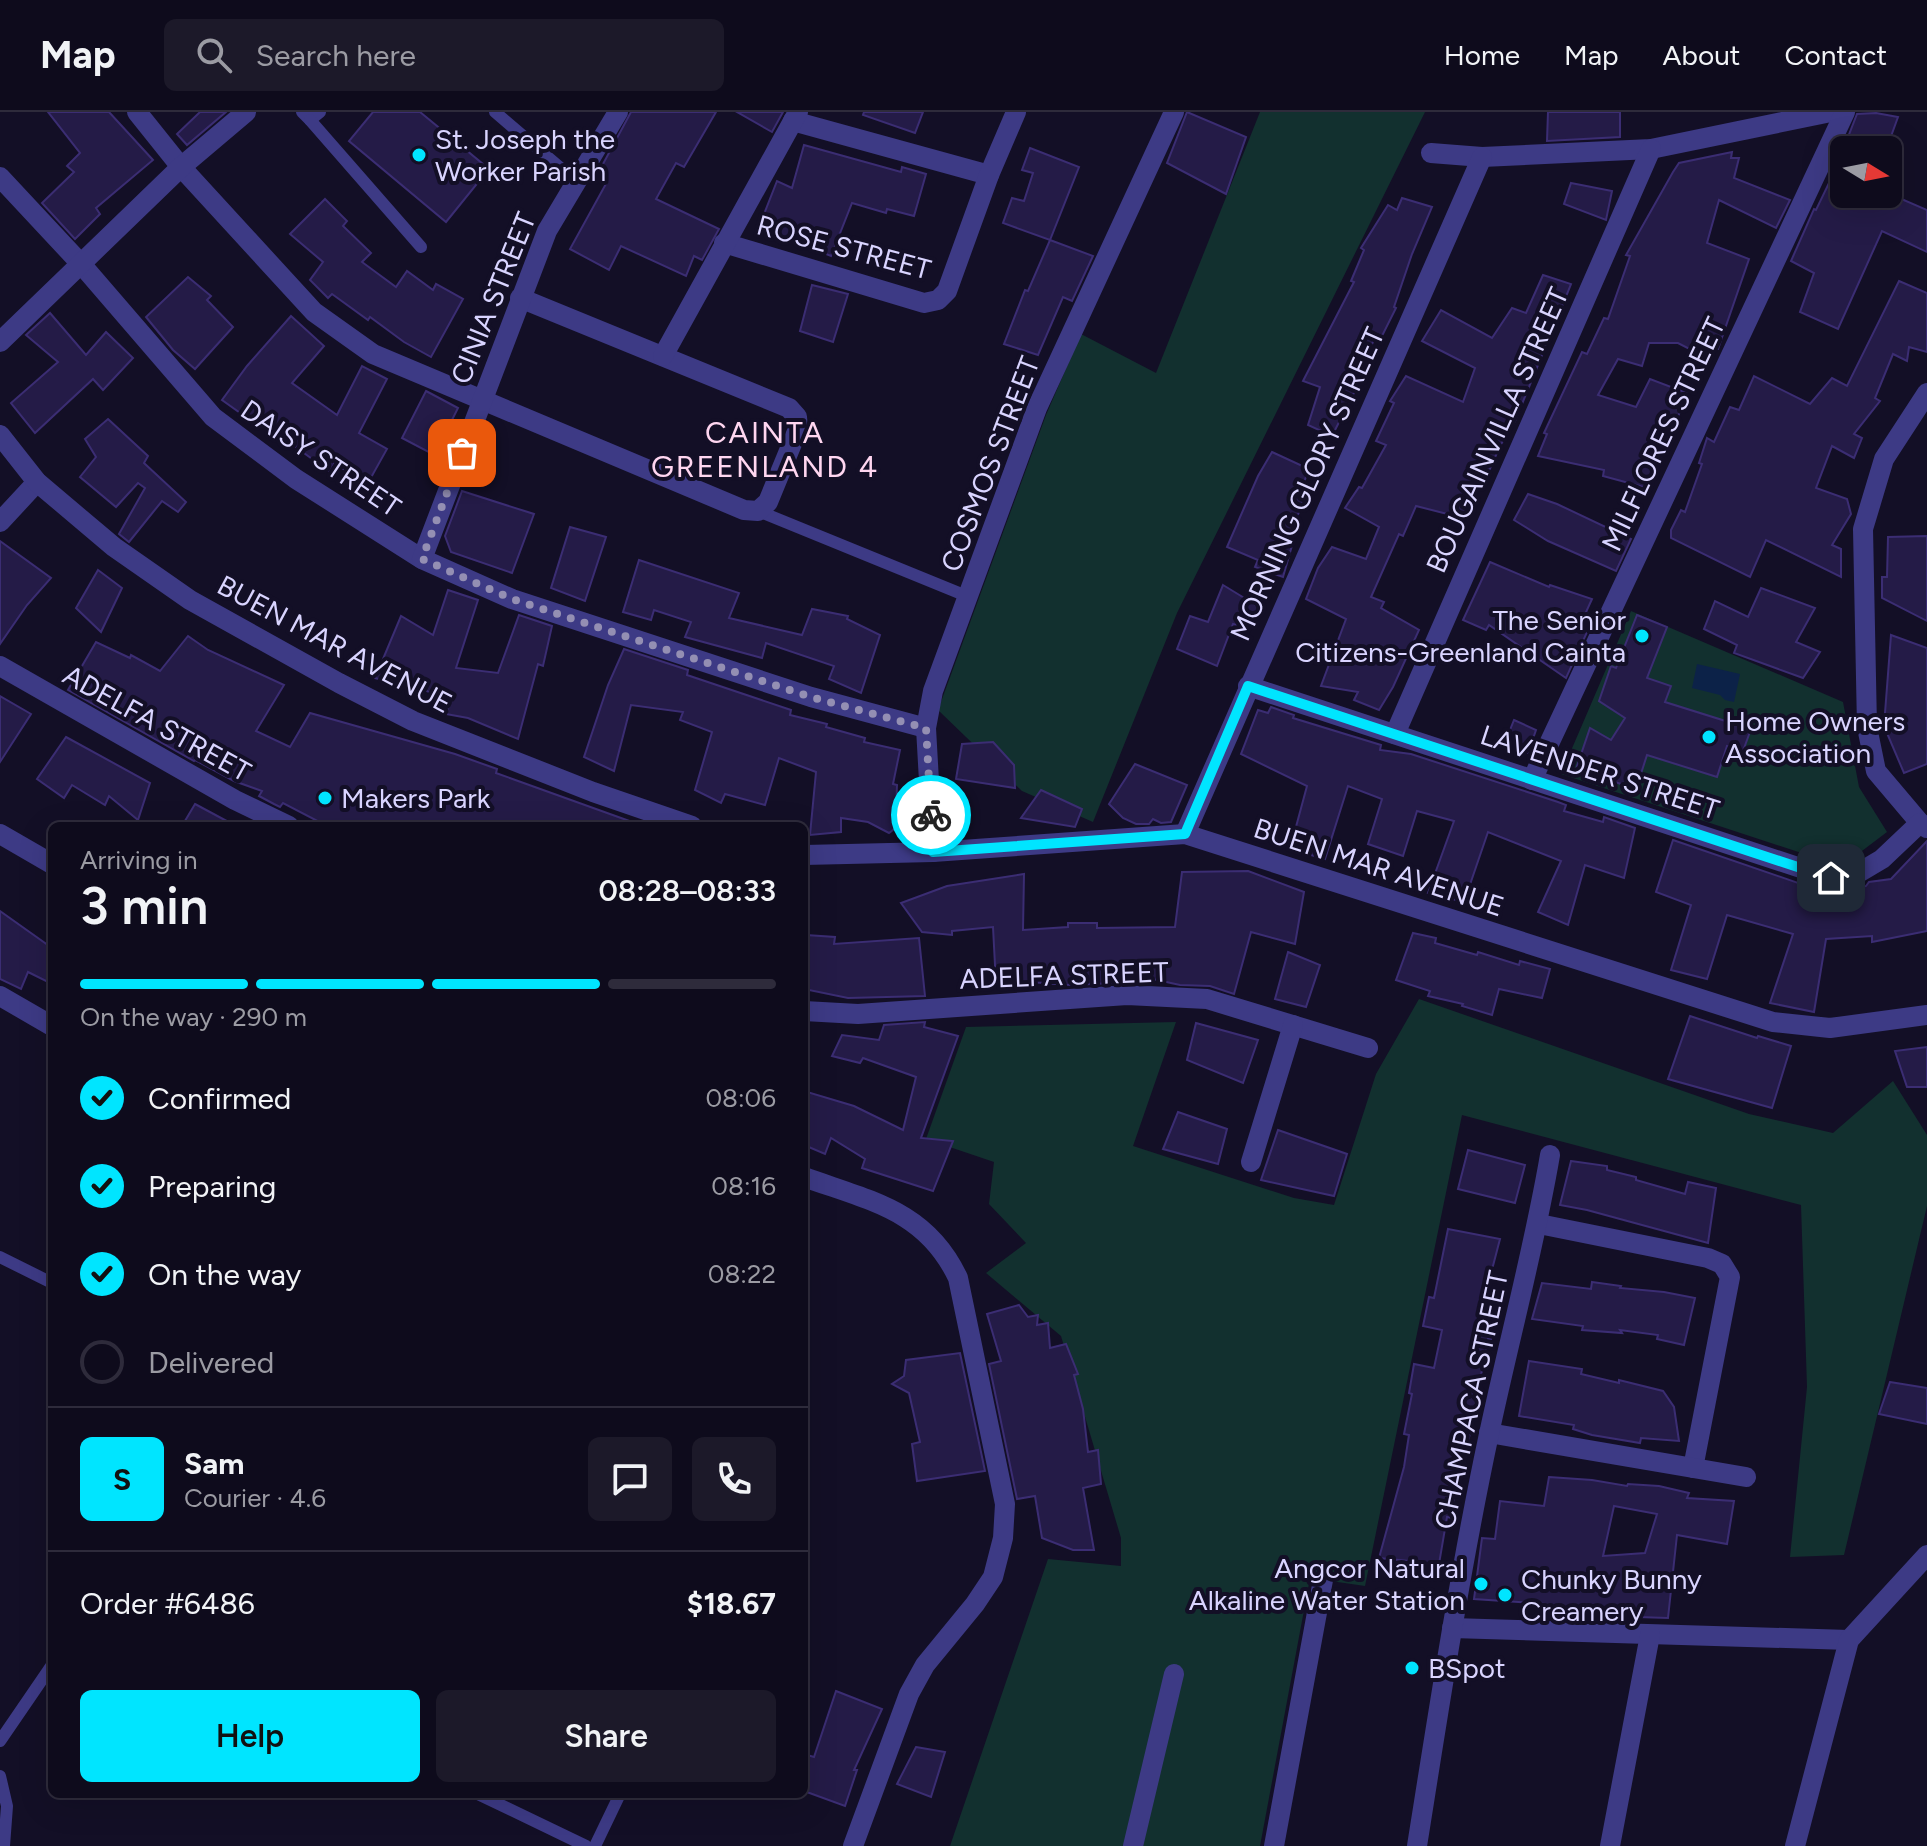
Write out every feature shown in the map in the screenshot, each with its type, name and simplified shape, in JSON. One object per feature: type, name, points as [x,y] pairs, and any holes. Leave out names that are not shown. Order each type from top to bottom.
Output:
[{"type":"street","points":[[137,112],[181,167],[314,312],[373,354],[744,510],[758,511],[768,502],[798,429],[797,417],[789,408],[520,298]]},
{"type":"street","points":[[0,342],[181,167],[246,112]]},
{"type":"street","name":"CINIA STREET","points":[[422,559],[547,231],[618,112]]},
{"type":"street","name":"ROSE STREET","points":[[724,243],[924,303],[938,300],[947,291],[989,175],[1016,112]]},
{"type":"street","name":"COSMOS STREET","points":[[933,852],[926,728],[933,691],[1037,408],[1174,112]]},
{"type":"street","points":[[1431,153],[1482,157],[1651,149],[1831,112]]},
{"type":"street","name":"MILFLORES STREET","points":[[1532,780],[1845,112]]},
{"type":"street","points":[[663,356],[796,116],[989,175]]},
{"type":"street","name":"BOUGAINVILLA STREET","points":[[1395,734],[1651,149]]},
{"type":"street","name":"MORNING GLORY STREET","points":[[1185,834],[1482,157]]},
{"type":"street","name":"DAISY STREET","points":[[0,177],[82,265],[213,417],[296,479],[422,559],[512,599],[811,697],[926,728]]},
{"type":"street","points":[[1923,825],[1876,771],[1867,727],[1863,529],[1884,459],[1927,393]]},
{"type":"street","name":"BUEN MAR AVENUE","points":[[0,435],[37,482],[114,547],[190,600],[413,721],[593,792],[680,822]]},
{"type":"street","points":[[0,522],[37,482]]},
{"type":"street","name":"ADELFA STREET","points":[[0,666],[235,800],[281,822]]},
{"type":"street","name":"LAVENDER STREET","points":[[1248,686],[1831,878],[1850,878],[1882,859],[1923,825]]},
{"type":"street","points":[[0,834],[48,862]]},
{"type":"street","name":"BUEN MAR AVENUE","points":[[808,855],[933,852],[1185,834],[1773,1022],[1830,1028],[1927,1015]]},
{"type":"street","name":"ADELFA STREET","points":[[808,1011],[858,1014],[1127,995],[1207,999],[1368,1048]]},
{"type":"street","points":[[0,996],[48,1024]]},
{"type":"street","points":[[1251,1162],[1293,1025]]},
{"type":"street","name":"CHAMPACA STREET","points":[[1417,1846],[1452,1628],[1489,1433],[1539,1224],[1550,1155]]},
{"type":"street","points":[[808,1178],[893,1209],[911,1220],[947,1254],[958,1278],[1005,1504],[1003,1538],[993,1577],[925,1665],[909,1694],[853,1846]]},
{"type":"street","points":[[1539,1224],[1708,1258],[1722,1264],[1730,1277],[1693,1468]]},
{"type":"street","points":[[1489,1433],[1746,1477]]},
{"type":"street","points":[[1795,1846],[1849,1640],[1927,1555]]},
{"type":"street","points":[[1274,1846],[1323,1580]]},
{"type":"street","points":[[1452,1628],[1849,1640]]},
{"type":"street","points":[[1610,1846],[1650,1635]]},
{"type":"street","points":[[1133,1846],[1174,1674]]},
{"type":"lane","points":[[495,112],[577,182]]},
{"type":"lane","points":[[311,115],[421,247]]},
{"type":"lane","points":[[758,511],[969,597]]},
{"type":"lane","points":[[0,1257],[48,1281]]},
{"type":"lane","points":[[0,1741],[48,1671]]},
{"type":"lane","points":[[0,1776],[7,1806],[4,1846]]},
{"type":"lane","points":[[486,1798],[586,1846]]},
{"type":"lane","points":[[595,1846],[618,1798]]},
{"type":"green space","points":[[1260,112],[1425,112],[1177,613],[1093,822],[1022,791],[938,710],[1046,415],[1081,334],[1156,373]]},
{"type":"green space","points":[[1631,611],[1843,702],[1859,787],[1887,832],[1846,863],[1835,864],[1561,774]]},
{"type":"green space","points":[[1419,999],[1749,1114],[1833,1133],[1893,1081],[1927,1135],[1927,1206],[1844,1555],[1790,1557],[1807,1387],[1801,1205],[1462,1115],[1365,1586],[1310,1578],[1260,1846],[950,1846],[1048,1559],[1121,1566],[1121,1538],[1061,1336],[986,1273],[1026,1243],[989,1204],[994,1162],[926,1139],[966,1027],[1176,1022],[1133,1146],[1294,1198],[1334,1205],[1376,1074]]},
{"type":"water","points":[[1697,664],[1740,674],[1734,702],[1692,688]]},
{"type":"building","points":[[48,112],[109,112],[153,160],[96,208],[100,214],[75,239],[42,203],[74,172],[67,166],[80,153]]},
{"type":"building","points":[[200,112],[226,112],[187,145],[177,134]]},
{"type":"building","name":"St. Joseph the Worker Parish","points":[[373,112],[420,112],[489,169],[446,222],[349,141]]},
{"type":"building","points":[[631,112],[716,112],[684,167],[676,163],[656,199],[719,229],[702,260],[694,256],[686,276],[621,246],[609,270],[570,249],[607,182],[596,177]]},
{"type":"building","points":[[737,112],[783,112],[772,132]]},
{"type":"building","points":[[864,112],[923,112],[915,133],[863,115]]},
{"type":"building","points":[[1187,112],[1246,137],[1226,194],[1167,163]]},
{"type":"building","points":[[1548,112],[1620,112],[1620,137],[1547,141]]},
{"type":"building","points":[[1857,114],[1898,117],[1891,136],[1848,136]]},
{"type":"building","points":[[804,145],[901,172],[902,167],[926,174],[914,216],[887,209],[886,213],[852,203],[831,256],[759,227],[777,181],[792,188]]},
{"type":"building","points":[[1030,148],[1079,167],[1050,240],[1003,223],[1012,198],[1024,201],[1033,173],[1022,170]]},
{"type":"building","points":[[1732,152],[1731,158],[1739,158],[1734,178],[1790,200],[1776,228],[1719,200],[1707,243],[1749,259],[1718,349],[1712,349],[1707,358],[1678,343],[1649,343],[1642,366],[1618,359],[1598,395],[1636,407],[1650,379],[1687,393],[1676,422],[1680,424],[1660,459],[1651,489],[1603,476],[1604,470],[1538,456],[1547,434],[1544,433],[1582,352],[1587,354],[1604,318],[1608,319],[1630,256],[1626,255],[1673,172],[1679,163]]},
{"type":"building","points":[[1830,181],[1830,208],[1902,208],[1902,199],[1927,210],[1927,252],[1882,231],[1838,329],[1800,312],[1814,273],[1791,261]]},
{"type":"building","points":[[1571,183],[1612,191],[1606,220],[1564,204]]},
{"type":"building","points":[[1402,198],[1432,207],[1412,254],[1396,308],[1382,336],[1376,333],[1358,385],[1332,436],[1308,425],[1320,387],[1303,381],[1354,282],[1351,281],[1364,250],[1361,248],[1388,205],[1397,210]]},
{"type":"building","points":[[325,199],[347,221],[343,226],[371,253],[362,262],[396,287],[407,271],[433,290],[436,284],[463,299],[431,357],[370,317],[368,320],[332,294],[328,298],[310,280],[323,262],[290,234]]},
{"type":"building","points":[[1050,240],[1093,256],[1072,301],[1063,297],[1038,355],[1004,344],[1025,290],[1028,291]]},
{"type":"building","points":[[1543,275],[1571,284],[1557,319],[1553,318],[1543,353],[1515,421],[1481,489],[1475,487],[1467,519],[1416,506],[1403,536],[1399,534],[1371,597],[1384,602],[1381,608],[1419,630],[1393,687],[1379,710],[1354,700],[1358,692],[1321,686],[1346,619],[1306,599],[1318,568],[1332,547],[1366,559],[1379,527],[1345,508],[1359,487],[1362,488],[1386,445],[1376,441],[1394,403],[1390,401],[1406,376],[1463,402],[1475,368],[1422,341],[1441,310],[1492,338],[1512,308],[1526,313]]},
{"type":"building","points":[[188,277],[211,296],[207,300],[233,327],[195,369],[173,350],[146,317]]},
{"type":"building","points":[[1899,281],[1927,293],[1927,352],[1909,347],[1907,361],[1893,354],[1875,398],[1880,401],[1854,434],[1862,438],[1854,458],[1832,446],[1816,488],[1847,499],[1851,514],[1832,545],[1841,549],[1841,577],[1766,540],[1750,577],[1671,538],[1671,530],[1681,510],[1685,512],[1702,464],[1699,463],[1707,438],[1714,442],[1730,407],[1739,410],[1754,376],[1810,404],[1832,378],[1847,386]]},
{"type":"building","points":[[812,285],[848,294],[833,342],[800,331]]},
{"type":"building","points":[[50,313],[86,355],[106,332],[133,358],[103,390],[93,379],[35,433],[11,403],[58,362],[26,335]]},
{"type":"building","points":[[291,316],[324,346],[292,383],[337,415],[362,366],[387,379],[359,433],[387,449],[368,483],[334,464],[330,472],[260,421],[257,425],[222,400]]},
{"type":"building","points":[[426,391],[458,408],[445,434],[450,438],[440,458],[402,438]]},
{"type":"building","points":[[108,419],[148,456],[144,463],[186,502],[178,512],[162,501],[129,542],[119,534],[145,488],[138,483],[116,507],[80,477],[96,457],[85,439]]},
{"type":"building","points":[[1272,452],[1309,469],[1301,490],[1306,492],[1289,540],[1293,542],[1283,577],[1255,567],[1258,560],[1227,547]]},
{"type":"building","points":[[462,491],[534,514],[512,573],[451,552],[445,536]]},
{"type":"building","points":[[1528,494],[1557,504],[1631,539],[1616,571],[1548,541],[1514,520]]},
{"type":"building","points":[[570,527],[606,537],[585,601],[551,588]]},
{"type":"building","points":[[1927,536],[1927,621],[1882,598],[1882,577],[1887,577],[1888,537]]},
{"type":"building","points":[[0,541],[51,578],[27,605],[0,644]]},
{"type":"building","points":[[639,560],[739,593],[729,618],[802,635],[812,609],[848,616],[847,619],[880,635],[861,693],[829,679],[834,666],[766,643],[762,658],[685,637],[691,622],[654,610],[651,620],[623,612]]},
{"type":"building","points":[[1490,562],[1549,587],[1592,599],[1586,612],[1594,617],[1566,678],[1489,625],[1486,630],[1463,620]]},
{"type":"building","points":[[98,570],[122,588],[101,632],[76,608]]},
{"type":"building","points":[[1223,585],[1259,607],[1244,627],[1233,624],[1217,666],[1177,649],[1190,616],[1208,622]]},
{"type":"building","points":[[1761,588],[1815,608],[1796,642],[1820,652],[1803,678],[1734,653],[1737,645],[1704,629],[1715,601],[1748,617]]},
{"type":"building","points":[[448,590],[478,600],[456,668],[498,673],[519,615],[552,626],[543,666],[538,664],[518,739],[468,718],[446,714],[451,700],[408,684],[407,687],[375,678],[401,616],[433,635]]},
{"type":"building","points":[[1637,615],[1667,627],[1647,678],[1671,686],[1665,702],[1751,729],[1743,751],[1727,746],[1717,777],[1647,755],[1636,789],[1576,769],[1590,728],[1611,740],[1625,718],[1599,701],[1611,666],[1616,668]]},
{"type":"building","points":[[1891,635],[1927,648],[1927,764],[1904,773],[1884,726]]},
{"type":"building","points":[[188,636],[208,650],[284,685],[256,731],[290,747],[310,713],[455,754],[497,769],[496,773],[632,822],[319,822],[283,803],[280,807],[274,804],[259,796],[262,791],[194,761],[68,690],[96,642],[130,658],[131,655],[160,671]]},
{"type":"building","points":[[624,649],[688,670],[687,675],[791,710],[790,715],[827,724],[826,727],[865,738],[864,742],[900,750],[893,784],[897,785],[896,812],[902,823],[889,833],[868,822],[841,818],[841,832],[810,835],[816,772],[779,758],[765,805],[725,794],[721,803],[695,790],[712,732],[680,720],[683,712],[631,705],[614,771],[584,757],[608,685]]},
{"type":"building","points":[[0,696],[31,714],[0,762]]},
{"type":"building","points":[[1271,707],[1294,715],[1293,718],[1381,745],[1380,750],[1411,754],[1558,802],[1566,805],[1564,811],[1603,822],[1604,817],[1635,828],[1624,878],[1585,865],[1568,925],[1538,912],[1561,861],[1488,832],[1464,902],[1428,893],[1454,821],[1417,811],[1403,856],[1368,844],[1382,799],[1348,786],[1325,859],[1290,849],[1307,786],[1241,754],[1258,710],[1268,713]]},
{"type":"building","points":[[1514,720],[1536,730],[1528,753],[1504,745]]},
{"type":"building","points":[[66,737],[150,783],[138,820],[109,796],[105,805],[72,785],[64,798],[37,779]]},
{"type":"building","points":[[993,742],[1014,765],[1015,788],[956,779],[962,744]]},
{"type":"building","points":[[1135,764],[1187,785],[1171,822],[1161,823],[1153,819],[1149,824],[1136,824],[1123,818],[1109,804]]},
{"type":"building","points":[[1041,790],[1082,809],[1075,827],[1021,818]]},
{"type":"building","points":[[195,804],[229,822],[184,822]]},
{"type":"building","points":[[1673,840],[1807,886],[1803,898],[1851,891],[1869,882],[1891,879],[1927,841],[1927,931],[1872,942],[1872,936],[1826,939],[1814,1012],[1770,1003],[1793,934],[1727,915],[1707,979],[1671,970],[1691,905],[1656,892]]},
{"type":"building","points":[[1248,871],[1304,892],[1295,944],[1251,932],[1234,994],[1210,986],[1180,985],[1116,971],[1113,983],[996,984],[993,927],[952,931],[952,935],[922,932],[901,903],[947,886],[1024,874],[1023,930],[1068,927],[1068,923],[1097,923],[1097,928],[1175,927],[1182,872]]},
{"type":"building","points":[[0,911],[48,945],[48,982],[28,972],[21,989],[0,979]]},
{"type":"building","points":[[1413,933],[1436,938],[1435,943],[1477,955],[1478,952],[1519,965],[1520,961],[1550,969],[1542,998],[1499,989],[1492,1015],[1428,996],[1430,991],[1396,980]]},
{"type":"building","points":[[808,935],[835,937],[834,944],[919,938],[925,996],[848,998],[808,990]]},
{"type":"building","points":[[1288,952],[1320,965],[1306,1007],[1275,999]]},
{"type":"building","points":[[1690,1016],[1791,1046],[1772,1108],[1668,1079]]},
{"type":"building","points":[[925,1022],[924,1027],[958,1036],[921,1138],[953,1141],[933,1191],[862,1168],[865,1159],[831,1138],[825,1154],[808,1147],[808,1092],[854,1106],[903,1130],[916,1077],[863,1058],[860,1063],[832,1056],[842,1035],[879,1040],[884,1025]]},
{"type":"building","points":[[1196,1023],[1258,1040],[1243,1083],[1187,1060]]},
{"type":"building","points":[[1927,1047],[1927,1087],[1907,1087],[1895,1051]]},
{"type":"building","points":[[1178,1112],[1227,1129],[1218,1164],[1163,1149]]},
{"type":"building","points":[[1278,1130],[1347,1154],[1334,1196],[1261,1180]]},
{"type":"building","points":[[1468,1150],[1525,1165],[1515,1203],[1458,1189]]},
{"type":"building","points":[[1571,1161],[1607,1166],[1607,1170],[1685,1194],[1688,1182],[1716,1188],[1708,1243],[1560,1205]]},
{"type":"building","points":[[1448,1229],[1500,1239],[1482,1308],[1497,1311],[1491,1339],[1488,1339],[1461,1479],[1456,1478],[1452,1518],[1447,1517],[1439,1564],[1379,1558],[1404,1467],[1409,1435],[1404,1434],[1414,1364],[1434,1368],[1442,1330],[1423,1326],[1429,1297],[1434,1298]]},
{"type":"building","points":[[1592,1282],[1695,1298],[1684,1345],[1657,1339],[1658,1335],[1620,1330],[1622,1333],[1582,1330],[1583,1326],[1532,1319],[1542,1283],[1591,1289]]},
{"type":"building","points":[[1019,1305],[1028,1317],[1038,1315],[1037,1325],[1048,1323],[1050,1348],[1066,1344],[1078,1374],[1074,1375],[1083,1409],[1088,1452],[1098,1450],[1101,1484],[1083,1488],[1094,1550],[1073,1550],[1042,1538],[1035,1496],[1017,1499],[989,1364],[1001,1361],[987,1314]]},
{"type":"building","points":[[960,1353],[985,1471],[917,1481],[912,1444],[920,1442],[909,1393],[892,1384],[904,1376],[906,1360]]},
{"type":"building","points":[[1529,1361],[1582,1369],[1581,1374],[1663,1391],[1674,1407],[1679,1441],[1641,1438],[1640,1443],[1592,1435],[1573,1429],[1574,1425],[1519,1416]]},
{"type":"building","points":[[1890,1382],[1927,1388],[1927,1424],[1879,1414]]},
{"type":"building","points":[[1549,1477],[1627,1486],[1659,1486],[1689,1493],[1687,1498],[1734,1501],[1727,1544],[1677,1535],[1668,1618],[1638,1617],[1639,1609],[1593,1612],[1546,1604],[1474,1599],[1482,1538],[1495,1539],[1500,1501],[1544,1506]],"holes":[[[1614,1506],[1657,1514],[1645,1553],[1603,1556]]]},
{"type":"building","points":[[836,1691],[882,1709],[854,1770],[857,1770],[845,1806],[808,1792],[808,1755],[814,1757]]},
{"type":"building","points":[[916,1747],[945,1752],[931,1797],[897,1784]]},
{"type":"way so far","points":[[462,453],[422,559],[512,599],[811,697],[926,728],[931,815]]},
{"type":"place","name":"St. Joseph the Worker Parish","points":[[419,155]]},
{"type":"place","name":"The Senior Citizens-Greenland Cainta","points":[[1642,636]]},
{"type":"place","name":"Home Owners Association","points":[[1709,737]]},
{"type":"place","name":"Makers Park","points":[[325,798]]},
{"type":"place","name":"Angcor Natural Alkaline Water Station","points":[[1481,1584]]},
{"type":"place","name":"Chunky Bunny Creamery","points":[[1505,1595]]},
{"type":"place","name":"BSpot","points":[[1412,1668]]},
{"type":"district","name":"CAINTA GREENLAND 4","points":[[765,449]]},
{"type":"route","points":[[931,815],[933,852],[1185,834],[1248,686],[1831,878]]}]
